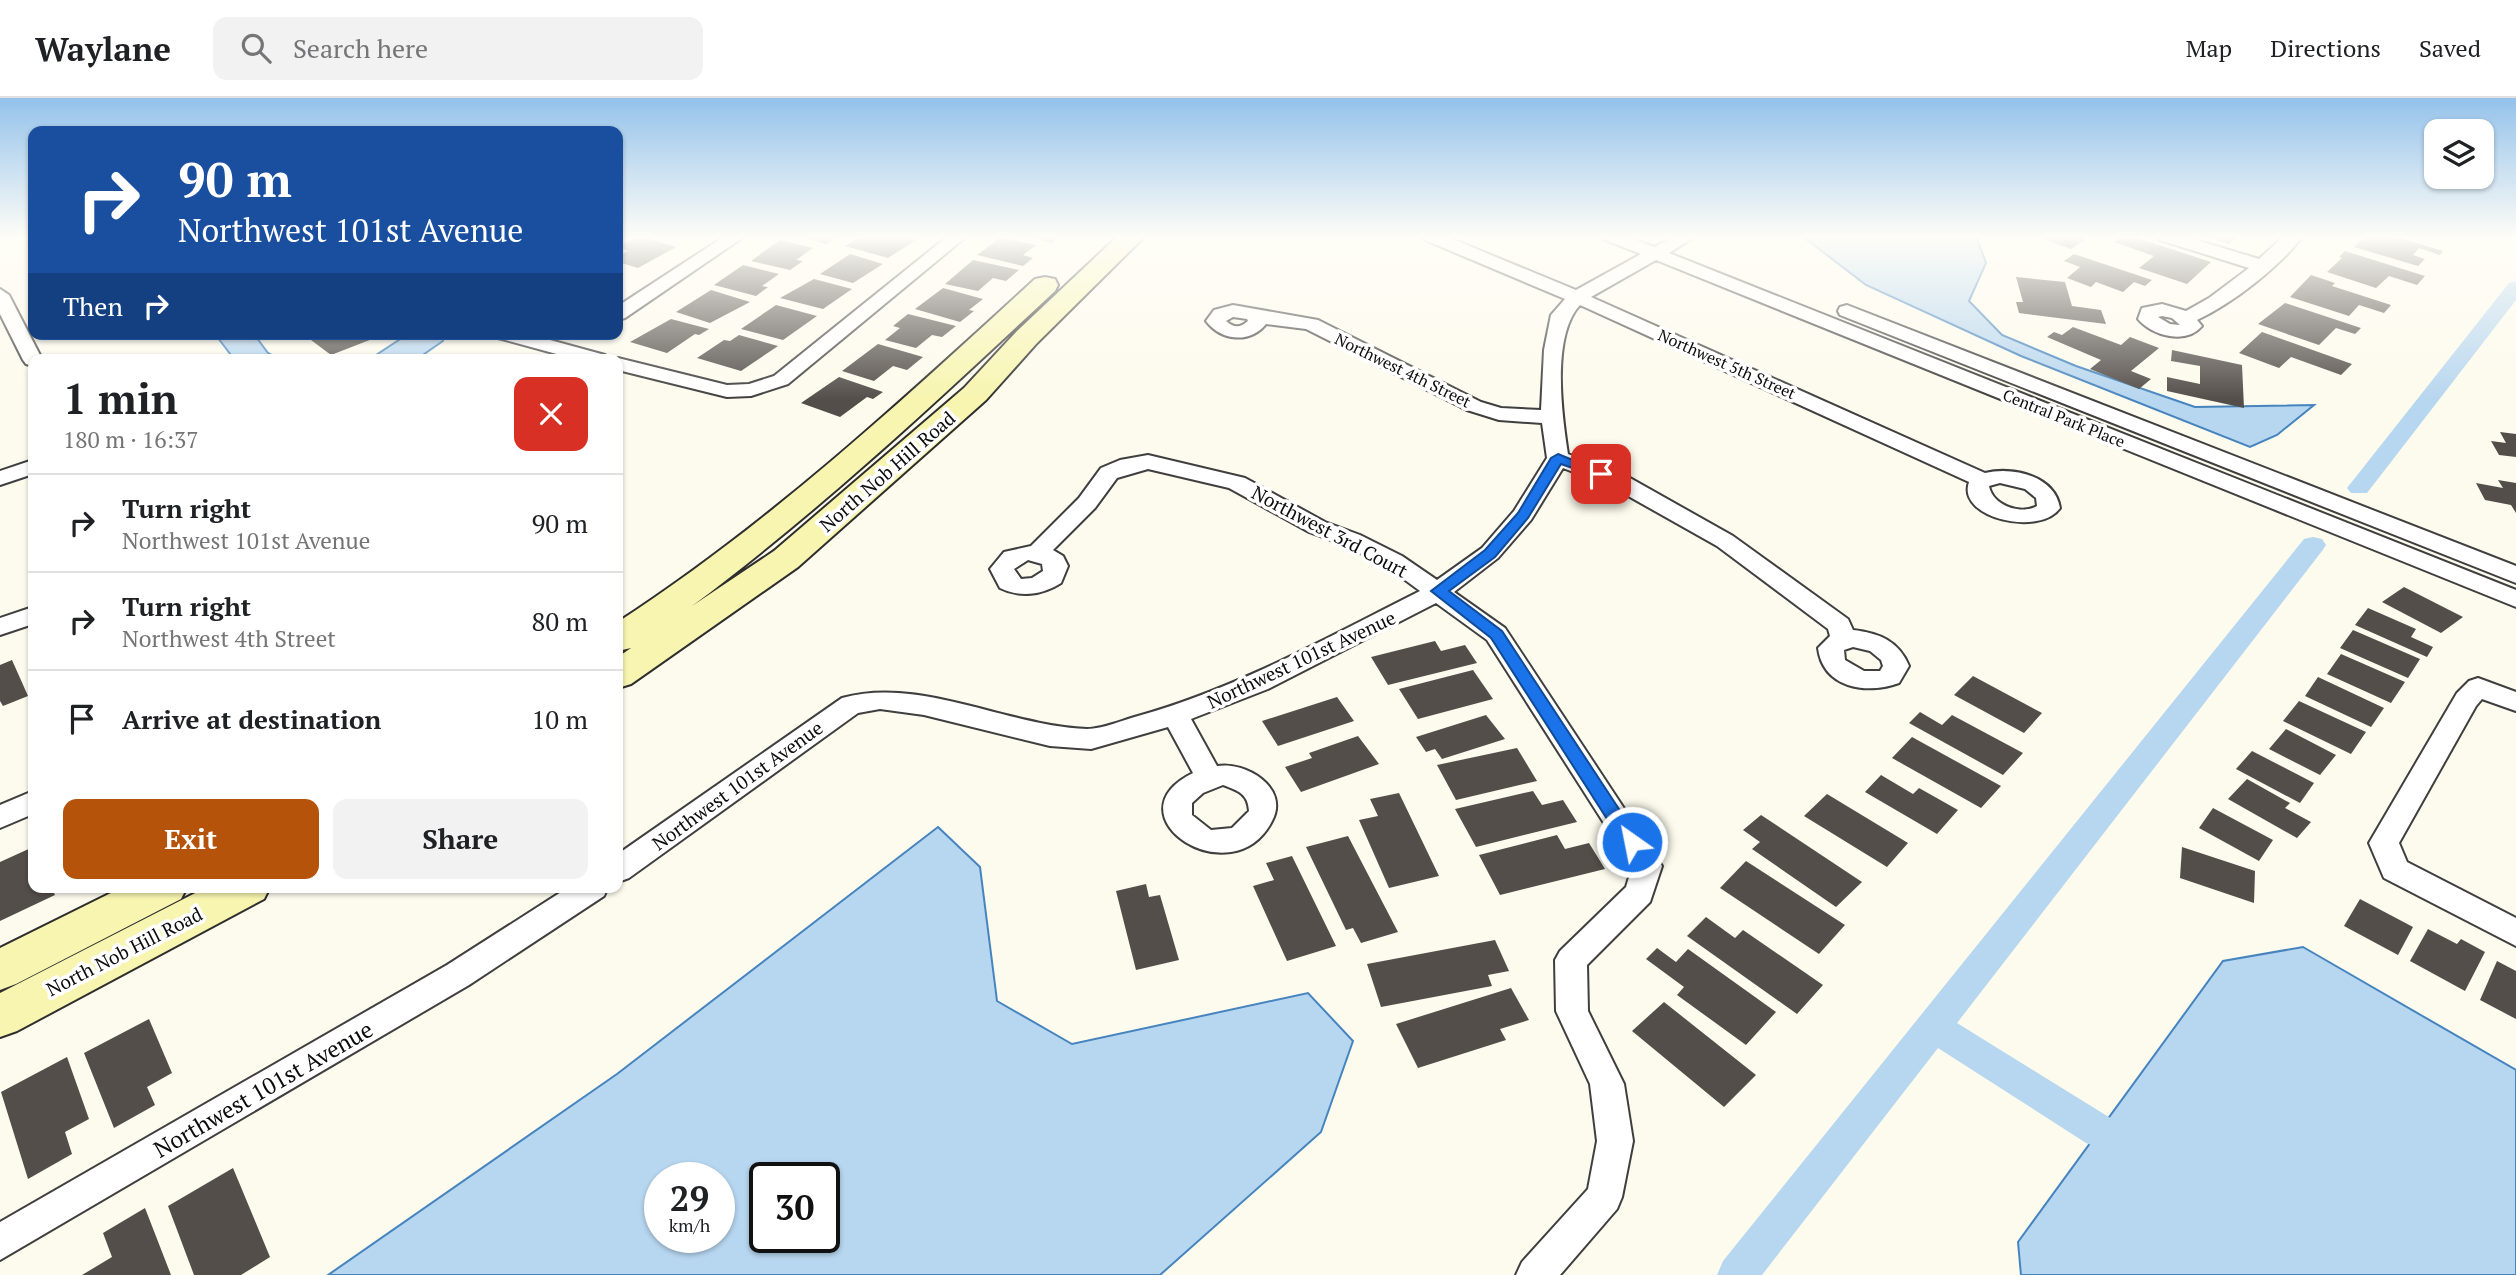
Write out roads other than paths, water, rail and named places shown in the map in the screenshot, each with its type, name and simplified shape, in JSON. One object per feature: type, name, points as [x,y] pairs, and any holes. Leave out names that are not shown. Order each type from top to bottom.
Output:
[{"type":"main road","name":"North Nob Hill Road","points":[[623,634],[687,593],[816,493],[1038,291]]},
{"type":"main road","name":"North Nob Hill Road","points":[[623,672],[786,559],[975,394],[1027,337],[1075,291]]},
{"type":"main road","name":"North Nob Hill Road","points":[[0,970],[153,893]]},
{"type":"main road","name":"North Nob Hill Road","points":[[0,1016],[236,893]]},
{"type":"street","points":[[623,311],[653,291]]},
{"type":"street","points":[[623,365],[727,391],[751,390],[781,380],[890,291]]},
{"type":"street","name":"Northwest 5th Street","points":[[1562,291],[1983,480]]},
{"type":"street","points":[[1587,291],[1577,297],[1560,315],[1550,403],[1558,458],[1622,483],[1725,541],[1839,625],[1844,639]]},
{"type":"street","name":"Central Park Place","points":[[1784,291],[2516,599]]},
{"type":"street","name":"Central Park Place","points":[[1793,291],[2516,575]]},
{"type":"street","points":[[2186,318],[2205,310],[2230,291]]},
{"type":"street","points":[[0,296],[30,354]]},
{"type":"street","name":"Northwest 4th Street","points":[[1256,317],[1311,324],[1474,406],[1499,414],[1552,417]]},
{"type":"street","points":[[521,340],[557,354],[579,340]]},
{"type":"street","name":"Northwest 101st Avenue","points":[[623,866],[851,705],[880,700],[925,706],[1050,736],[1091,739],[1175,715],[1259,683],[1439,591],[1490,553],[1523,515],[1558,458]]},
{"type":"street","name":"Northwest 3rd Court","points":[[1038,553],[1087,503],[1109,473],[1128,465],[1149,462],[1237,483],[1317,527],[1352,540],[1394,561],[1496,634],[1647,866],[1639,893],[1571,960],[1572,1011],[1607,1084],[1615,1141],[1604,1197],[1535,1275]]},
{"type":"street","points":[[0,478],[28,469]]},
{"type":"street","points":[[0,627],[28,617]]},
{"type":"street","points":[[623,639],[650,655]]},
{"type":"street","points":[[2516,702],[2478,687],[2466,699],[2384,843],[2395,870],[2516,933]]},
{"type":"street","points":[[1175,715],[1209,777]]},
{"type":"street","points":[[0,817],[28,804]]},
{"type":"street","name":"Northwest 101st Avenue","points":[[0,1242],[458,975],[584,893]]},
{"type":"water","points":[[1879,291],[1974,291],[1969,301],[2002,335],[2076,366],[2195,407],[2314,405],[2277,435],[2250,447],[2021,356]]},
{"type":"water","points":[[220,340],[258,340],[270,354],[230,354]]},
{"type":"water","points":[[399,340],[443,340],[424,354],[378,354]]},
{"type":"water","points":[[938,827],[980,867],[997,1001],[1072,1044],[1308,993],[1353,1041],[1321,1132],[1160,1275],[328,1275],[617,1074]]},
{"type":"water","points":[[2303,947],[2516,1070],[2516,1275],[2021,1275],[2018,1242],[2223,961]]},
{"type":"waterway","points":[[2359,488],[2513,291]]},
{"type":"waterway","points":[[1933,1026],[2313,545]]},
{"type":"waterway","points":[[1737,1275],[1933,1026]]},
{"type":"waterway","points":[[1933,1026],[2099,1131]]}]
